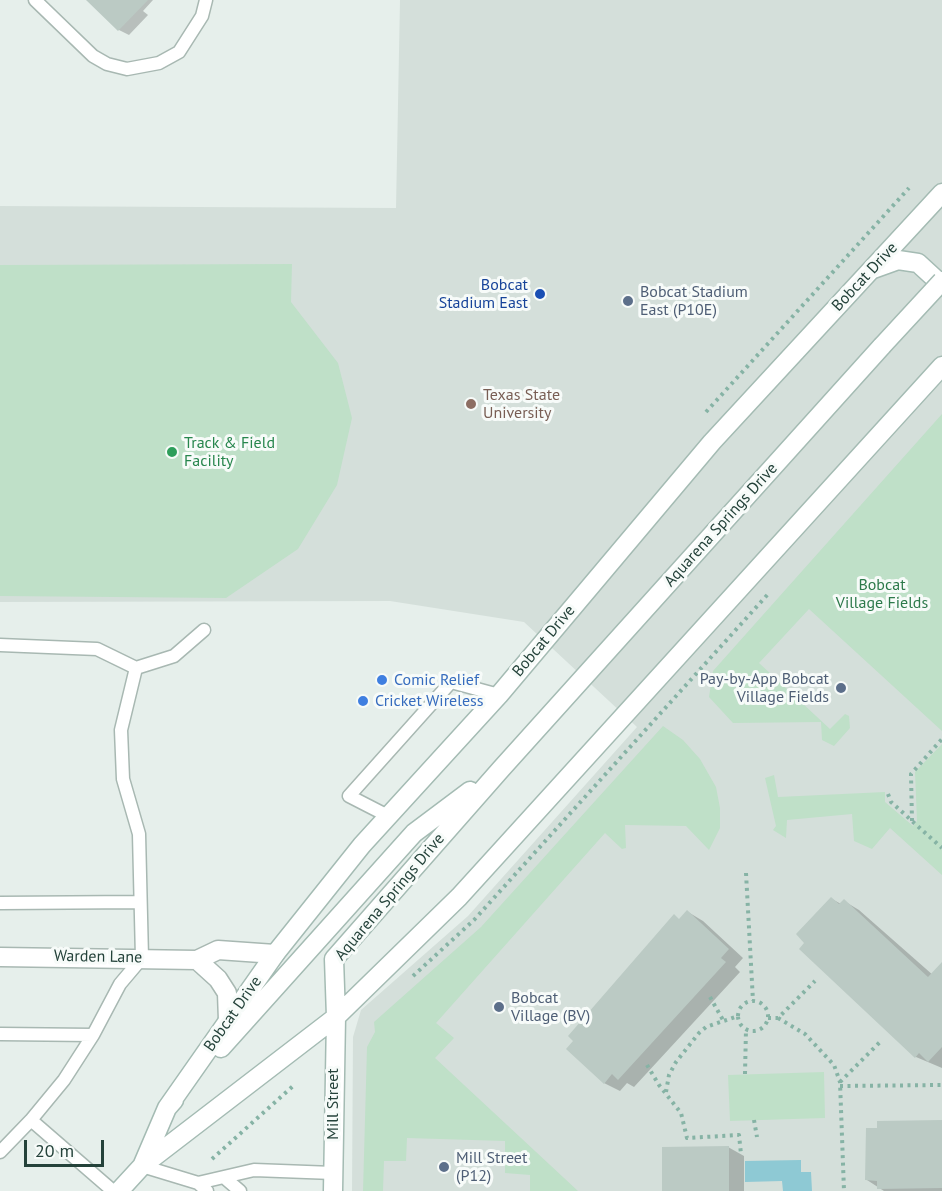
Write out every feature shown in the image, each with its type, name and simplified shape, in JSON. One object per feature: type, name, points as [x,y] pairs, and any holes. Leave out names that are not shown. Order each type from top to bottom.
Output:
[{"type":"street","name":"Bobcat Drive","points":[[167,1108],[275,954],[388,816],[499,694],[712,442],[942,193]]},
{"type":"street","points":[[872,269],[898,260],[918,263],[942,283]]},
{"type":"street","name":"Aquarena Springs Drive","points":[[119,1191],[142,1166],[336,1017],[333,959],[882,346],[942,283]]},
{"type":"street","points":[[336,1017],[459,897],[942,366]]},
{"type":"street","name":"Aquarena Springs Drive","points":[[142,1166],[167,1108],[414,833],[501,769]]},
{"type":"street","name":"Warden Lane","points":[[0,957],[142,957],[197,960],[218,950],[275,954]]},
{"type":"street","points":[[197,960],[218,979],[227,993],[228,1021]]},
{"type":"street","name":"Mill Street","points":[[333,1182],[336,1017]]},
{"type":"lane","points":[[35,0],[93,56],[107,64],[127,69],[159,63],[178,52],[202,16],[206,0]]},
{"type":"lane","points":[[0,645],[97,649],[136,668],[174,656],[204,630]]},
{"type":"lane","points":[[0,1152],[31,1120],[64,1080],[93,1035],[120,984],[142,957],[139,834],[123,779],[121,730],[136,668]]},
{"type":"lane","points":[[388,816],[350,796],[451,682],[499,694]]},
{"type":"lane","points":[[0,903],[141,902]]},
{"type":"lane","points":[[0,1034],[93,1035]]},
{"type":"lane","points":[[31,1120],[113,1191]]},
{"type":"lane","points":[[142,1166],[198,1185],[254,1170],[333,1182]]},
{"type":"lane","points":[[226,1179],[240,1191]]},
{"type":"path","points":[[912,821],[911,774],[942,739]]},
{"type":"path","points":[[888,794],[891,802],[942,848]]},
{"type":"path","points":[[746,873],[753,1001]]},
{"type":"path","points":[[778,1018],[815,981]]},
{"type":"path","points":[[710,997],[723,1020]]},
{"type":"path","points":[[753,1001],[762,1004],[768,1018],[758,1030],[746,1029],[740,1025],[738,1016],[740,1007],[753,1001]]},
{"type":"path","points":[[666,1092],[669,1075],[682,1052],[706,1027],[738,1016]]},
{"type":"path","points":[[768,1018],[778,1018],[805,1034],[834,1065],[840,1084],[844,1191]]},
{"type":"path","points":[[745,1074],[746,1029]]},
{"type":"path","points":[[840,1084],[880,1042]]},
{"type":"path","points":[[647,1065],[681,1113],[687,1138],[739,1135],[741,1154]]},
{"type":"path","points":[[840,1084],[942,1085]]},
{"type":"path","points":[[198,1185],[293,1086]]},
{"type":"path","points":[[754,1120],[757,1137]]},
{"type":"shaded area","name":"Texas State University","points":[[400,0],[942,0],[942,1191],[352,1191],[353,1037],[361,1010],[468,916],[637,727],[524,622],[390,601],[0,602],[0,206],[396,208]]},
{"type":"green space","name":"Track & Field Facility","points":[[292,264],[291,302],[338,363],[352,418],[337,485],[298,549],[226,598],[0,596],[0,265]]},
{"type":"green space","name":"Bobcat Village Fields","points":[[942,414],[942,731],[809,609],[759,663],[830,729],[845,714],[849,716],[850,728],[834,746],[822,740],[821,722],[733,723],[709,697],[713,671]]},
{"type":"green space","points":[[663,726],[683,740],[700,759],[716,787],[720,808],[720,828],[709,850],[686,826],[625,825],[626,848],[622,849],[605,833],[436,1023],[454,1038],[435,1058],[578,1191],[530,1191],[530,1175],[505,1173],[505,1141],[407,1138],[406,1161],[384,1161],[383,1191],[363,1191],[367,1047],[375,1032],[374,1022],[481,927]]},
{"type":"green space","points":[[942,744],[942,875],[890,828],[872,849],[854,841],[852,814],[787,820],[786,838],[773,830],[776,826],[765,778],[774,775],[778,797],[885,792],[885,802],[913,826],[917,821],[915,772]]},
{"type":"green space","points":[[824,1072],[825,1118],[730,1121],[728,1075]]},
{"type":"water","points":[[801,1160],[801,1172],[811,1172],[812,1191],[783,1191],[782,1181],[745,1182],[745,1161]]},
{"type":"building","points":[[86,0],[148,0],[118,31]]},
{"type":"building","points":[[831,897],[839,904],[844,899],[928,977],[942,962],[942,1047],[928,1062],[919,1053],[915,1058],[799,949],[804,943],[796,934]]},
{"type":"building","points":[[687,910],[729,949],[721,958],[726,962],[618,1080],[612,1074],[604,1084],[566,1049],[573,1041],[568,1036],[674,914],[679,919]]},
{"type":"building","points":[[942,1120],[942,1188],[877,1189],[877,1181],[865,1180],[866,1128],[877,1128],[877,1121]]},
{"type":"building","points":[[729,1146],[729,1191],[662,1191],[662,1147]]},
{"type":"place","name":"Bobcat Stadium East","points":[[540,294]]},
{"type":"place","name":"Bobcat Stadium East (P10E)","points":[[628,301]]},
{"type":"place","name":"Texas State University","points":[[471,404]]},
{"type":"place","name":"Track & Field Facility","points":[[172,452]]},
{"type":"place","name":"Comic Relief","points":[[382,680]]},
{"type":"place","name":"Pay-by-App Bobcat Village Fields","points":[[841,688]]},
{"type":"place","name":"Cricket Wireless","points":[[363,701]]},
{"type":"place","name":"Bobcat Village (BV)","points":[[499,1007]]},
{"type":"place","name":"Mill Street (P12)","points":[[444,1167]]}]
